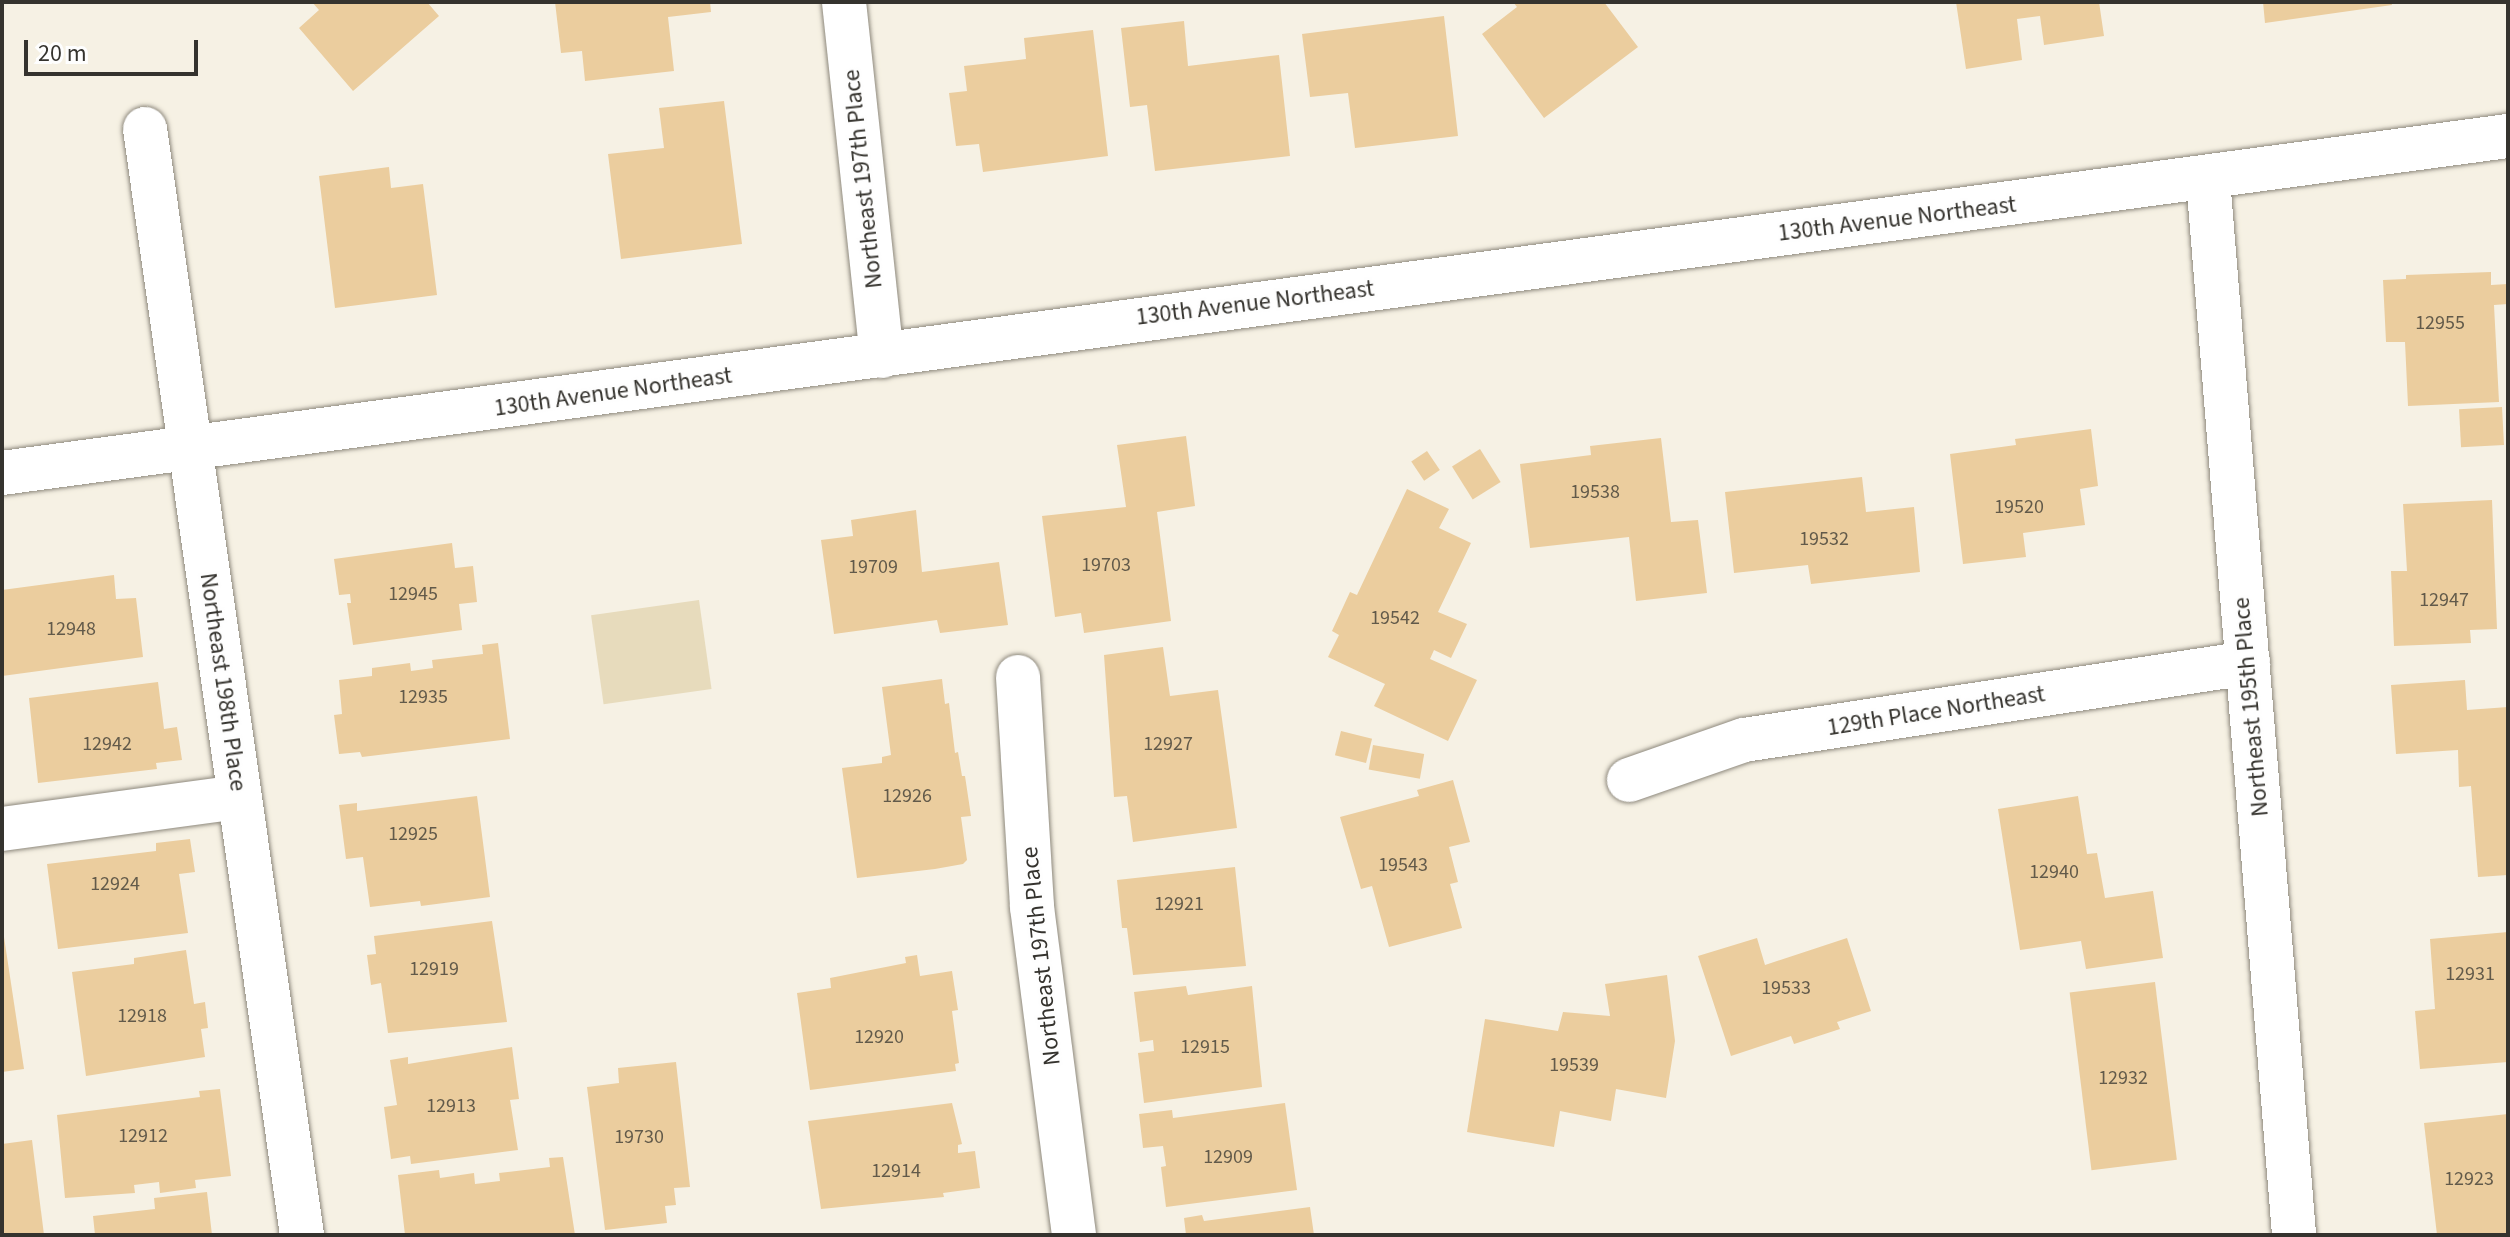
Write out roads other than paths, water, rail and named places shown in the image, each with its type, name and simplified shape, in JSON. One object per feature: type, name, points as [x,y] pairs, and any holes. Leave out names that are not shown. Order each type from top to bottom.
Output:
[{"type":"street","name":"Northeast 197th Place","points":[[844,2],[882,356]]},
{"type":"street","name":"Northeast 198th Place","points":[[145,129],[302,1235]]},
{"type":"street","name":"130th Avenue Northeast","points":[[2,473],[882,356],[1161,315],[2208,179],[2508,136]]},
{"type":"street","name":"Northeast 195th Place","points":[[2208,179],[2294,1235]]},
{"type":"street","name":"129th Place Northeast","points":[[1629,780],[1744,740],[2248,663]]},
{"type":"street","name":"Northeast 197th Place","points":[[1018,677],[1032,907],[1074,1235]]},
{"type":"street","points":[[2,829],[239,797]]}]
